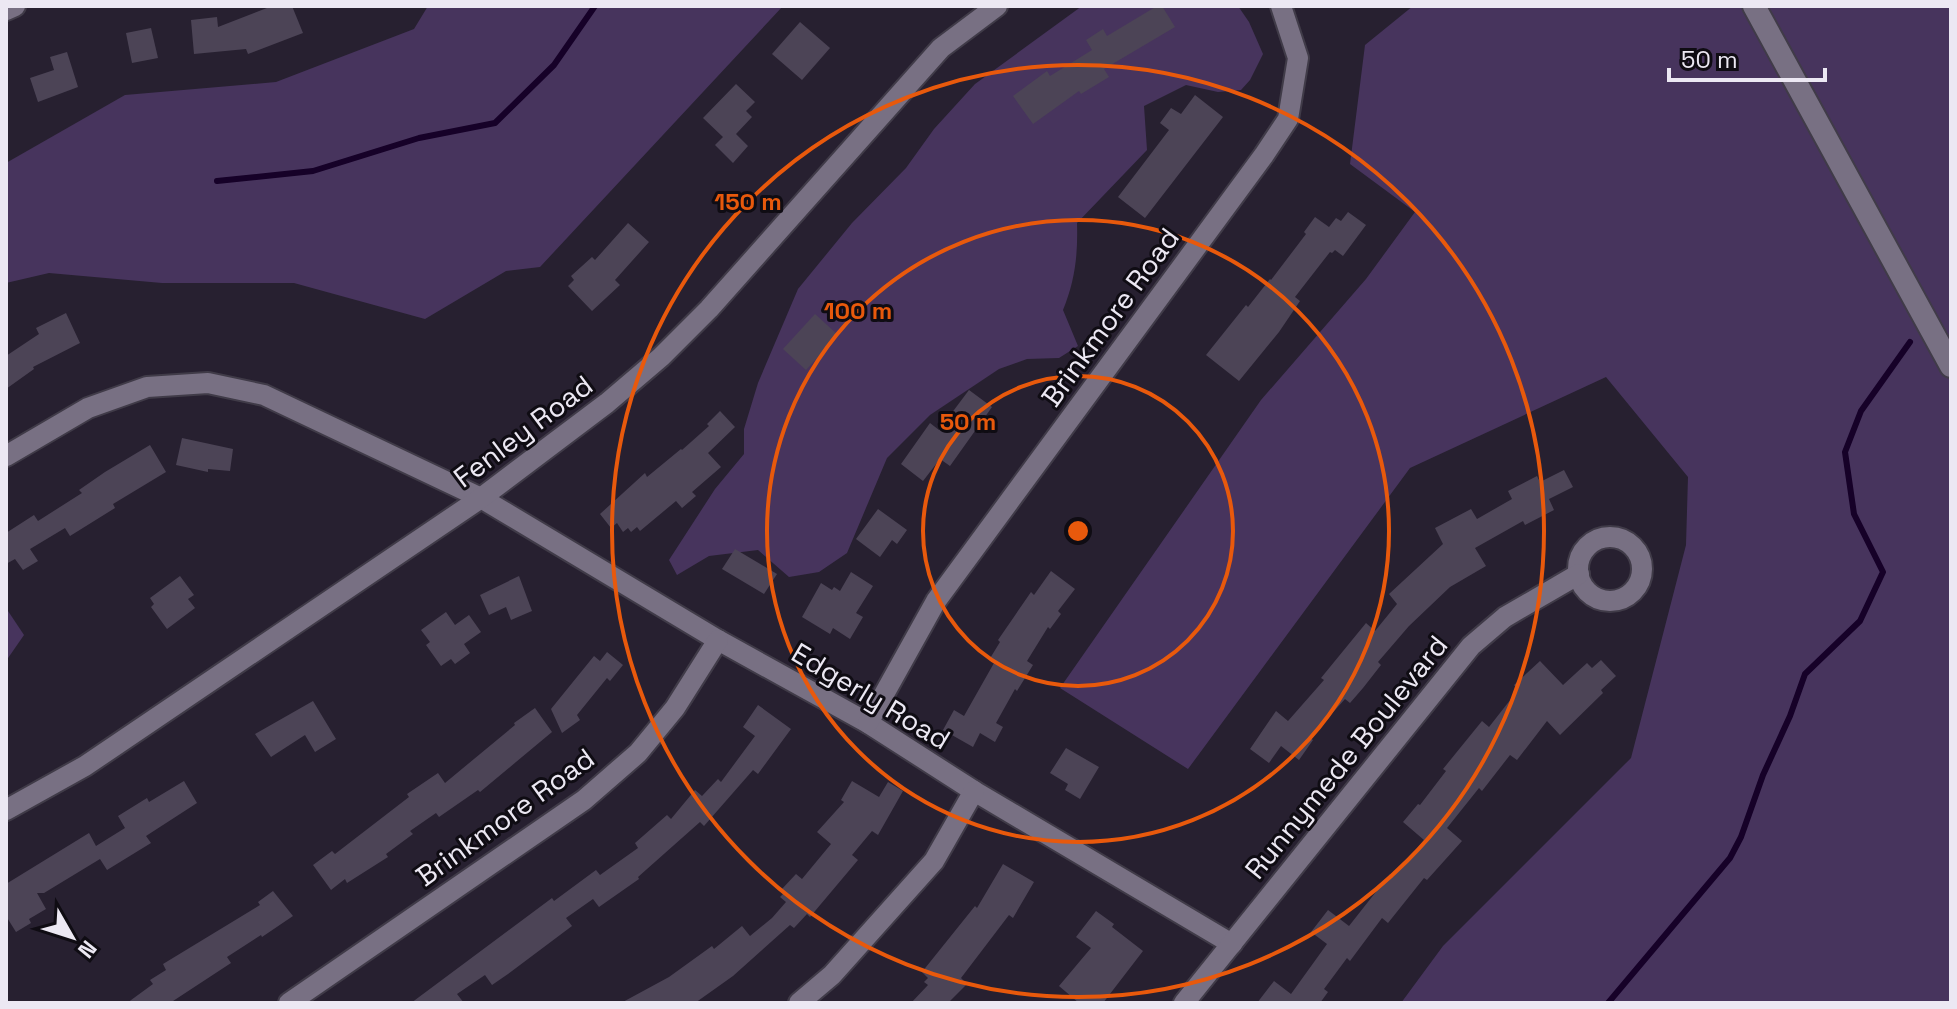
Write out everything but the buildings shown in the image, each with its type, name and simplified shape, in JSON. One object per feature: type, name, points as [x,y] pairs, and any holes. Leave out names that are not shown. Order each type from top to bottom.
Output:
[{"type":"street","points":[[6,10],[15,6]]},
{"type":"street","name":"Fenley Road","points":[[6,810],[85,766],[481,498],[607,403],[661,357],[709,309],[941,48],[997,6]]},
{"type":"street","name":"Brinkmore Road","points":[[868,723],[936,601],[1288,119],[1298,58],[1281,6]]},
{"type":"street","points":[[1754,6],[1951,366]]},
{"type":"street","name":"Edgerly Road","points":[[6,456],[88,408],[147,387],[208,383],[264,395],[481,498],[718,640],[868,723],[974,791],[1232,944]]},
{"type":"street","name":"Runnymede Boulevard","points":[[1184,1003],[1471,646],[1505,617],[1579,574]]},
{"type":"street","name":"Brinkmore Road","points":[[289,1003],[584,800],[638,753],[675,708],[718,640]]},
{"type":"street","points":[[799,1003],[832,975],[934,861],[974,791]]},
{"type":"shaded area","points":[[428,6],[783,6],[540,267],[506,271],[425,319],[294,283],[162,283],[49,273],[6,283],[6,163],[125,95],[276,82],[414,29]]},
{"type":"shaded area","points":[[1082,6],[1238,6],[1263,54],[1250,80],[1241,90],[1218,92],[1186,85],[1144,106],[1147,150],[1077,223],[1075,268],[1063,310],[1078,346],[1059,358],[1027,359],[999,369],[930,415],[887,458],[847,553],[819,572],[789,577],[758,550],[709,556],[677,575],[669,560],[715,489],[744,454],[744,429],[758,383],[798,289],[852,223],[906,168],[934,129],[975,84]]},
{"type":"shaded area","points":[[1413,6],[1951,6],[1951,1003],[1401,1003],[1443,946],[1631,758],[1686,545],[1688,477],[1606,377],[1410,468],[1188,769],[1060,688],[1261,400],[1366,279],[1415,212],[1350,164],[1365,45]]},
{"type":"shaded area","points":[[6,608],[24,635],[6,661]]},
{"type":"waterway","points":[[217,181],[313,171],[419,138],[495,123],[554,65],[595,6]]},
{"type":"waterway","points":[[1608,1003],[1730,858],[1805,674],[1860,621],[1883,572],[1854,514],[1845,452],[1861,411],[1910,342]]}]
